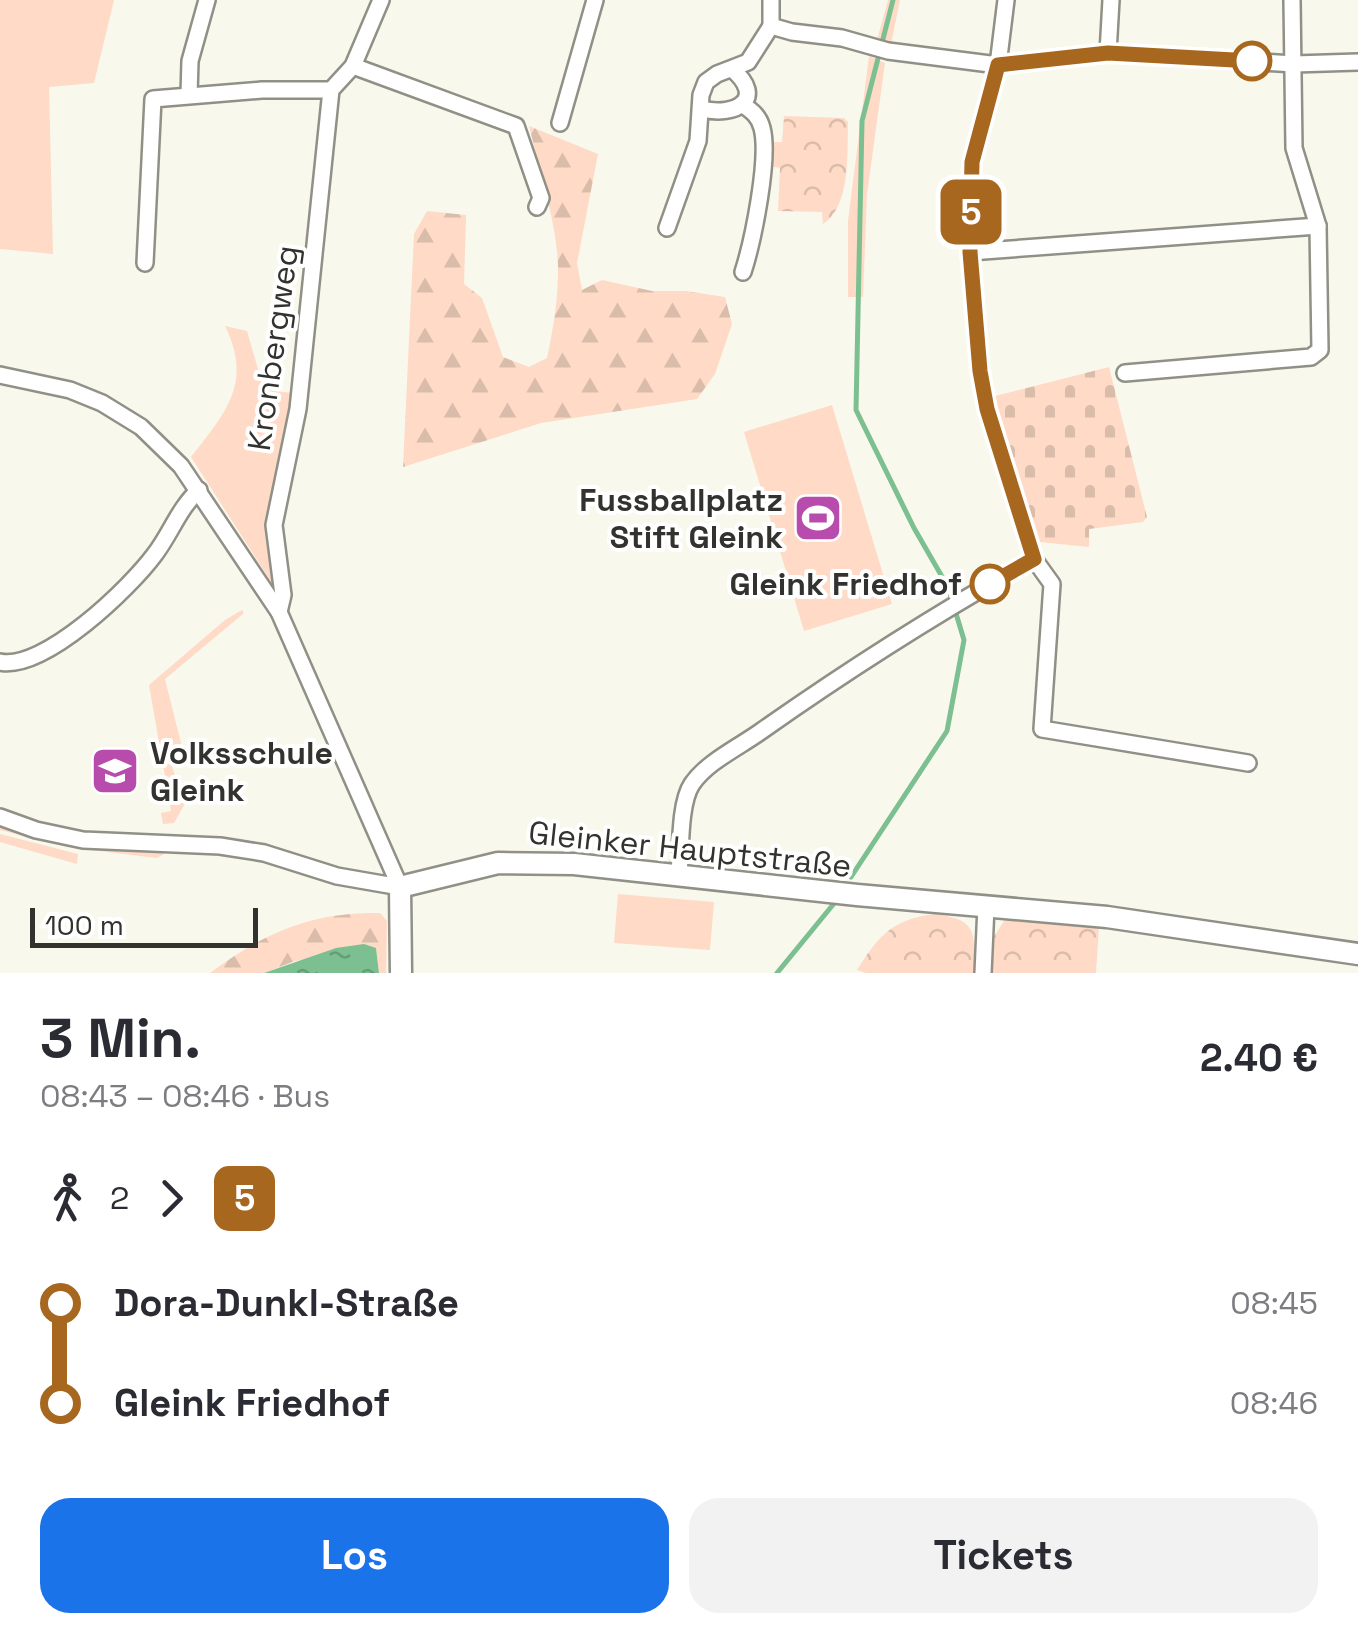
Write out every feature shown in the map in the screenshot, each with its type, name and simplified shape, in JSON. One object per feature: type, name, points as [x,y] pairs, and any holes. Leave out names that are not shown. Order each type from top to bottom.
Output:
[{"type":"street","points":[[189,95],[190,62],[207,0]]},
{"type":"street","points":[[145,263],[152,99],[331,90],[353,66],[381,0]]},
{"type":"street","points":[[560,123],[595,0]]},
{"type":"street","points":[[667,228],[698,142],[706,82],[748,62],[771,26],[772,0]]},
{"type":"street","points":[[1006,0],[998,65],[972,162],[970,252],[987,409],[1034,559],[1052,584],[1042,729],[1248,763]]},
{"type":"street","points":[[1108,53],[1111,0]]},
{"type":"street","points":[[1126,373],[1311,357],[1322,346],[1318,226],[1294,148],[1292,0]]},
{"type":"street","points":[[771,26],[888,51],[998,65],[1108,53],[1294,64],[1358,62]]},
{"type":"street","points":[[353,66],[516,126],[541,198],[538,208]]},
{"type":"street","points":[[702,108],[726,112],[742,104],[745,87],[741,76],[732,69]]},
{"type":"street","name":"Kronbergweg","points":[[280,612],[283,596],[274,525],[298,410],[331,90]]},
{"type":"street","points":[[742,104],[756,113],[764,146],[744,272]]},
{"type":"street","points":[[970,252],[1318,226]]},
{"type":"street","points":[[0,375],[70,390],[122,414],[162,447],[199,490],[280,612],[400,887],[401,973]]},
{"type":"street","points":[[0,662],[18,662],[42,654],[76,632],[156,554],[189,499],[199,490]]},
{"type":"street","points":[[680,875],[685,808],[691,785],[713,765],[827,685],[1034,559]]},
{"type":"street","points":[[0,817],[83,840],[220,846],[264,853],[337,876],[400,887]]},
{"type":"street","name":"Gleinker Hauptstraße","points":[[400,887],[508,862],[574,864],[1108,916],[1358,954]]},
{"type":"street","points":[[983,973],[986,906]]},
{"type":"green space","points":[[0,0],[114,0],[94,83],[49,87],[53,254],[0,249]]},
{"type":"green space","points":[[888,0],[900,0],[891,44],[877,40]]},
{"type":"green space","points":[[869,56],[885,63],[867,194],[863,297],[848,297],[848,221]]},
{"type":"green space","points":[[784,116],[844,118],[848,122],[843,192],[839,205],[823,224],[822,212],[778,211],[780,168],[769,166],[771,142],[782,142]]},
{"type":"green space","points":[[529,126],[598,154],[577,263],[582,290],[602,280],[652,291],[725,297],[732,324],[715,374],[697,399],[541,423],[403,467],[414,234],[427,211],[466,215],[464,284],[482,298],[503,357],[529,367],[547,358],[556,305],[557,256],[548,199]]},
{"type":"green space","points":[[225,326],[247,331],[264,390],[293,393],[268,529],[277,590],[274,592],[191,457],[225,411],[236,381],[233,346]]},
{"type":"green space","points":[[1109,367],[1147,517],[1143,522],[1089,529],[1089,547],[1040,542],[1013,472],[995,396]]},
{"type":"green space","name":"Fussballplatz Stift Gleink","points":[[832,405],[892,604],[804,631],[744,432]]},
{"type":"green space","points":[[242,610],[244,613],[165,679],[182,747],[168,753],[178,786],[196,784],[174,823],[163,824],[161,813],[171,811],[149,685]]},
{"type":"green space","points":[[0,824],[165,850],[157,858],[67,847],[0,830]]},
{"type":"green space","points":[[0,834],[78,854],[77,864],[0,842]]},
{"type":"green space","points":[[618,894],[714,902],[710,950],[614,943]]},
{"type":"green space","points":[[380,913],[387,921],[386,973],[379,973],[376,948],[295,961],[264,973],[210,973],[250,946],[290,927],[332,916]]},
{"type":"green space","points":[[935,914],[960,920],[971,931],[974,973],[857,970],[888,931],[908,920]]},
{"type":"green space","points":[[1006,918],[1099,927],[1096,973],[990,973],[993,938]]},
{"type":"water","points":[[364,944],[376,948],[379,973],[264,973],[336,948]]},
{"type":"waterway","points":[[851,877],[947,731],[964,640],[948,587],[856,410],[862,121],[893,0]]},
{"type":"waterway","points":[[777,973],[836,901]]},
{"type":"bus line","name":"5","points":[[990,584],[1034,559],[987,409],[970,252],[972,162],[998,65],[1108,53],[1252,61]]},
{"type":"place","name":"Fussballplatz Stift Gleink","points":[[818,518]]},
{"type":"place","name":"Gleink Friedhof","points":[[990,584]]},
{"type":"place","name":"Volksschule Gleink","points":[[115,771]]}]
